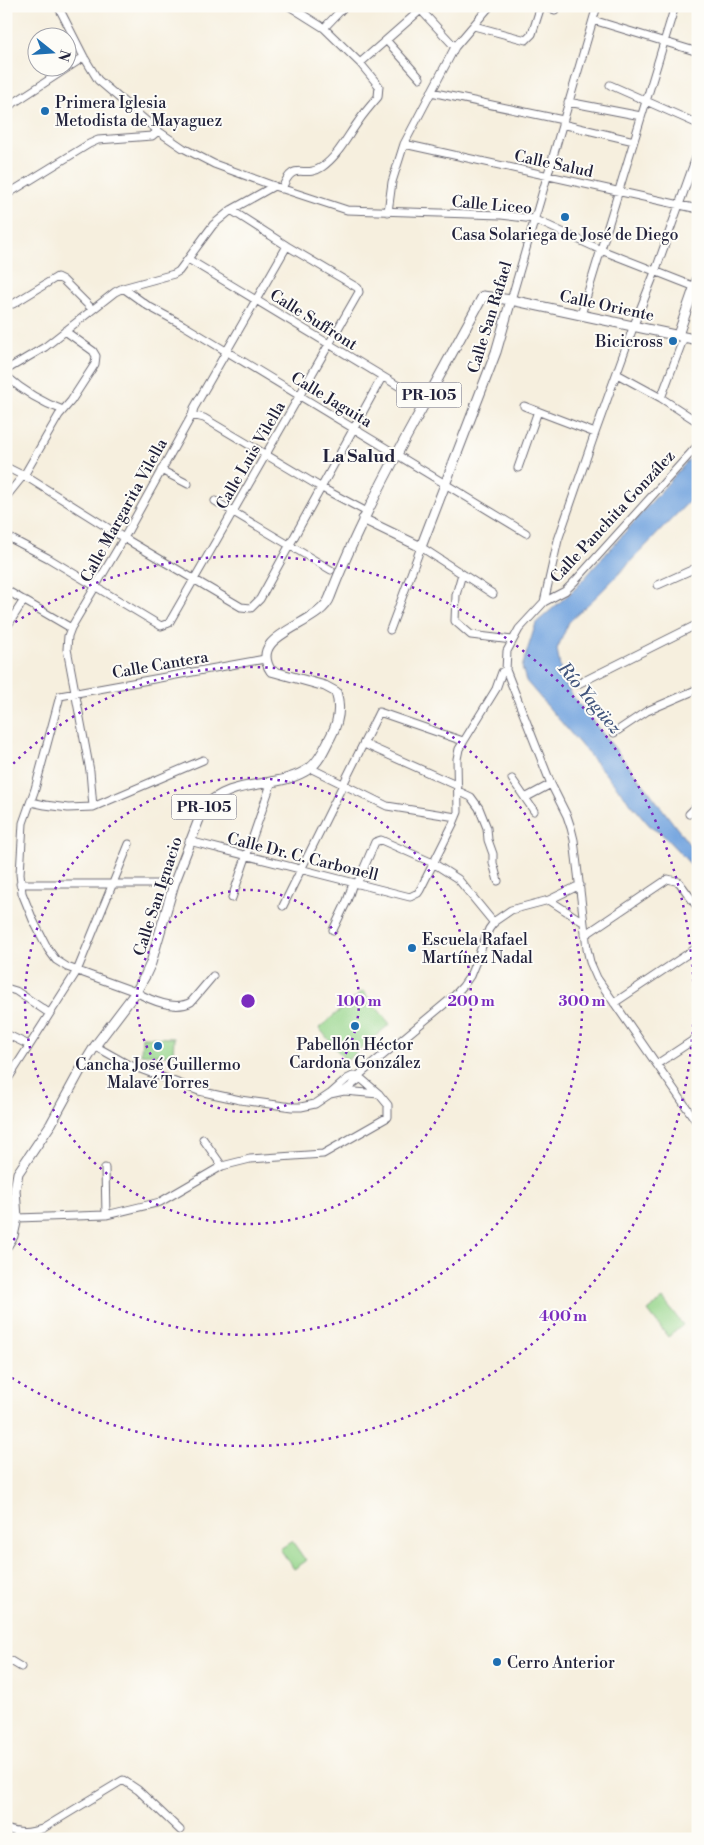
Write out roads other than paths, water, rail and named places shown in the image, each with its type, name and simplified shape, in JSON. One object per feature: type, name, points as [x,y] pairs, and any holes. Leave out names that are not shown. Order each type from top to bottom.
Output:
[{"type":"main road","points":[[681,336],[698,277]]},
{"type":"main road","name":"PR-105","points":[[265,659],[266,650],[271,643],[311,616],[329,601],[344,560],[365,516],[483,296],[511,300]]},
{"type":"main road","name":"Calle Oriente","points":[[511,300],[698,340]]},
{"type":"main road","name":"Calle San Rafael","points":[[421,547],[496,352],[511,300]]},
{"type":"main road","points":[[365,516],[421,547]]},
{"type":"main road","name":"Calle San Ignacio","points":[[17,1218],[14,1190],[18,1173],[51,1124],[95,1046],[136,992],[151,963],[174,884],[189,841],[203,809],[211,799],[232,789],[295,776],[310,768],[320,757],[335,728],[340,704],[336,692],[325,686],[274,673],[265,659]]},
{"type":"main road","name":"PR-105","points":[[6,1247],[13,1236],[17,1218]]},
{"type":"street","name":"Calle Liceo","points":[[58,6],[92,73],[98,80],[158,130],[183,148],[214,164],[347,210],[494,215],[534,219],[601,250],[696,287]]},
{"type":"street","points":[[6,370],[30,358],[106,298],[123,288],[174,274],[188,259],[206,233],[231,210],[278,187],[291,173],[316,170],[332,158],[378,97],[379,86],[360,63],[324,28],[289,6]]},
{"type":"street","points":[[324,28],[344,6]]},
{"type":"street","points":[[388,212],[392,182],[404,144],[446,66],[454,47],[490,6]]},
{"type":"street","points":[[474,26],[526,40],[532,34],[542,6],[555,10]]},
{"type":"street","name":"Calle San Rafael","points":[[511,300],[596,6]]},
{"type":"street","points":[[581,315],[675,6]]},
{"type":"street","points":[[360,63],[421,7],[454,47]]},
{"type":"street","points":[[593,20],[698,52]]},
{"type":"street","points":[[386,40],[420,78]]},
{"type":"street","points":[[6,108],[84,57]]},
{"type":"street","points":[[610,85],[698,124]]},
{"type":"street","points":[[431,92],[563,122],[634,141]]},
{"type":"street","points":[[568,102],[641,116]]},
{"type":"street","points":[[6,195],[98,140],[152,136],[158,130]]},
{"type":"street","name":"Calle Salud","points":[[404,144],[698,209]]},
{"type":"street","points":[[698,152],[595,433],[558,540],[544,602],[519,629],[512,640],[507,651],[506,670],[551,784],[571,828],[580,885],[584,934],[590,962],[597,978],[698,1124]]},
{"type":"street","points":[[231,210],[287,246]]},
{"type":"street","name":"Calle Luis Vilella","points":[[95,587],[161,626],[169,623],[195,581],[359,292],[358,288],[287,246]]},
{"type":"street","name":"Calle Margarita Vilella","points":[[94,807],[90,771],[67,649],[71,628],[124,538],[192,415],[194,408],[287,246]]},
{"type":"street","name":"Calle Suffront","points":[[188,259],[425,402]]},
{"type":"street","points":[[13,304],[57,277],[63,280],[92,309]]},
{"type":"street","name":"Calle Jaguita","points":[[123,288],[148,306],[226,351],[526,533]]},
{"type":"street","points":[[6,497],[43,445],[59,414],[96,364],[94,354],[65,331]]},
{"type":"street","points":[[661,398],[681,336]]},
{"type":"street","points":[[617,374],[661,398],[698,422]]},
{"type":"street","points":[[6,376],[53,406],[63,410]]},
{"type":"street","points":[[6,467],[30,479],[195,581],[244,608],[251,608],[257,604],[290,546],[382,377]]},
{"type":"street","points":[[524,406],[595,433]]},
{"type":"street","points":[[518,468],[538,411]]},
{"type":"street","points":[[192,415],[204,418],[266,454],[365,516]]},
{"type":"street","name":"Calle Panchita González","points":[[544,602],[565,591],[575,581],[698,445]]},
{"type":"street","points":[[161,470],[188,484]]},
{"type":"street","points":[[215,501],[331,570]]},
{"type":"street","points":[[6,536],[41,554],[95,587]]},
{"type":"street","points":[[421,547],[493,594]]},
{"type":"street","name":"Calle San Rafael","points":[[390,630],[421,547]]},
{"type":"street","points":[[658,585],[698,567]]},
{"type":"street","points":[[462,574],[456,595],[455,621],[471,635],[512,640]]},
{"type":"street","points":[[6,590],[71,628]]},
{"type":"street","points":[[7,626],[24,600]]},
{"type":"street","points":[[578,684],[698,624]]},
{"type":"street","name":"Calle Cantera","points":[[31,802],[60,696],[265,659]]},
{"type":"street","points":[[433,863],[456,817],[458,789],[457,759],[463,741],[496,689],[502,672],[506,670]]},
{"type":"street","points":[[614,733],[647,711],[698,689]]},
{"type":"street","points":[[283,906],[379,712],[463,741]]},
{"type":"street","points":[[364,744],[471,797],[479,808],[487,828],[498,881]]},
{"type":"street","points":[[203,760],[94,807],[68,808],[31,802],[25,817],[22,833],[20,884],[25,903],[48,948],[61,964],[136,992],[147,998],[182,1006],[194,1000],[212,976]]},
{"type":"street","points":[[310,768],[387,806],[456,817]]},
{"type":"street","points":[[512,779],[534,810]]},
{"type":"street","points":[[232,898],[272,782]]},
{"type":"street","points":[[525,798],[551,784]]},
{"type":"street","points":[[689,814],[698,805]]},
{"type":"street","points":[[333,930],[375,842],[381,840],[433,863],[463,883],[494,922]]},
{"type":"street","name":"Calle Dr. C. Carbonell","points":[[189,841],[410,897],[418,894],[433,863]]},
{"type":"street","points":[[6,1082],[48,1013],[77,971],[129,844]]},
{"type":"street","points":[[584,934],[668,879],[679,882],[698,908]]},
{"type":"street","points":[[20,884],[174,884]]},
{"type":"street","points":[[344,1091],[357,1081],[358,1076],[454,997],[470,976],[489,929],[494,922],[511,910],[549,900],[580,885]]},
{"type":"street","points":[[549,900],[584,922]]},
{"type":"street","points":[[614,1002],[698,948]]},
{"type":"street","points":[[6,988],[16,991],[48,1013]]},
{"type":"street","points":[[6,1034],[29,1045]]},
{"type":"street","points":[[658,1064],[698,1037]]},
{"type":"street","points":[[17,1218],[106,1215],[160,1202],[222,1166],[250,1159],[323,1154],[388,1117],[388,1105],[379,1094],[358,1076],[347,1079],[316,1104],[301,1107],[214,1096],[127,1064],[95,1046]]},
{"type":"street","points":[[330,1094],[344,1091],[379,1094]]},
{"type":"street","points":[[204,1139],[222,1166]]},
{"type":"street","points":[[104,1168],[106,1215]]},
{"type":"street","points":[[6,1658],[21,1667]]},
{"type":"street","points":[[6,1829],[31,1833],[42,1829],[123,1780],[132,1785],[180,1830]]},
{"type":"water","points":[[698,449],[698,492],[600,593],[569,622],[557,649],[562,679],[574,698],[698,856],[698,872],[660,832],[650,826],[526,681],[522,667],[536,623],[576,588]]},
{"type":"place","name":"Primera Iglesia Metodista de Mayaguez","points":[[45,111]]},
{"type":"place","name":"Casa Solariega de José de Diego","points":[[565,217]]},
{"type":"place","name":"Bicicross","points":[[673,341]]},
{"type":"place","name":"Escuela Rafael Martínez Nadal","points":[[412,948]]},
{"type":"place","name":"Pabellón Héctor Cardona González","points":[[355,1026]]},
{"type":"place","name":"Cancha José Guillermo Malavé Torres","points":[[158,1046]]},
{"type":"place","name":"Cerro Anterior","points":[[497,1662]]},
{"type":"district","name":"La Salud","points":[[359,456]]},
{"type":"water label","name":"Río Yagüez","points":[[590,698]]}]
